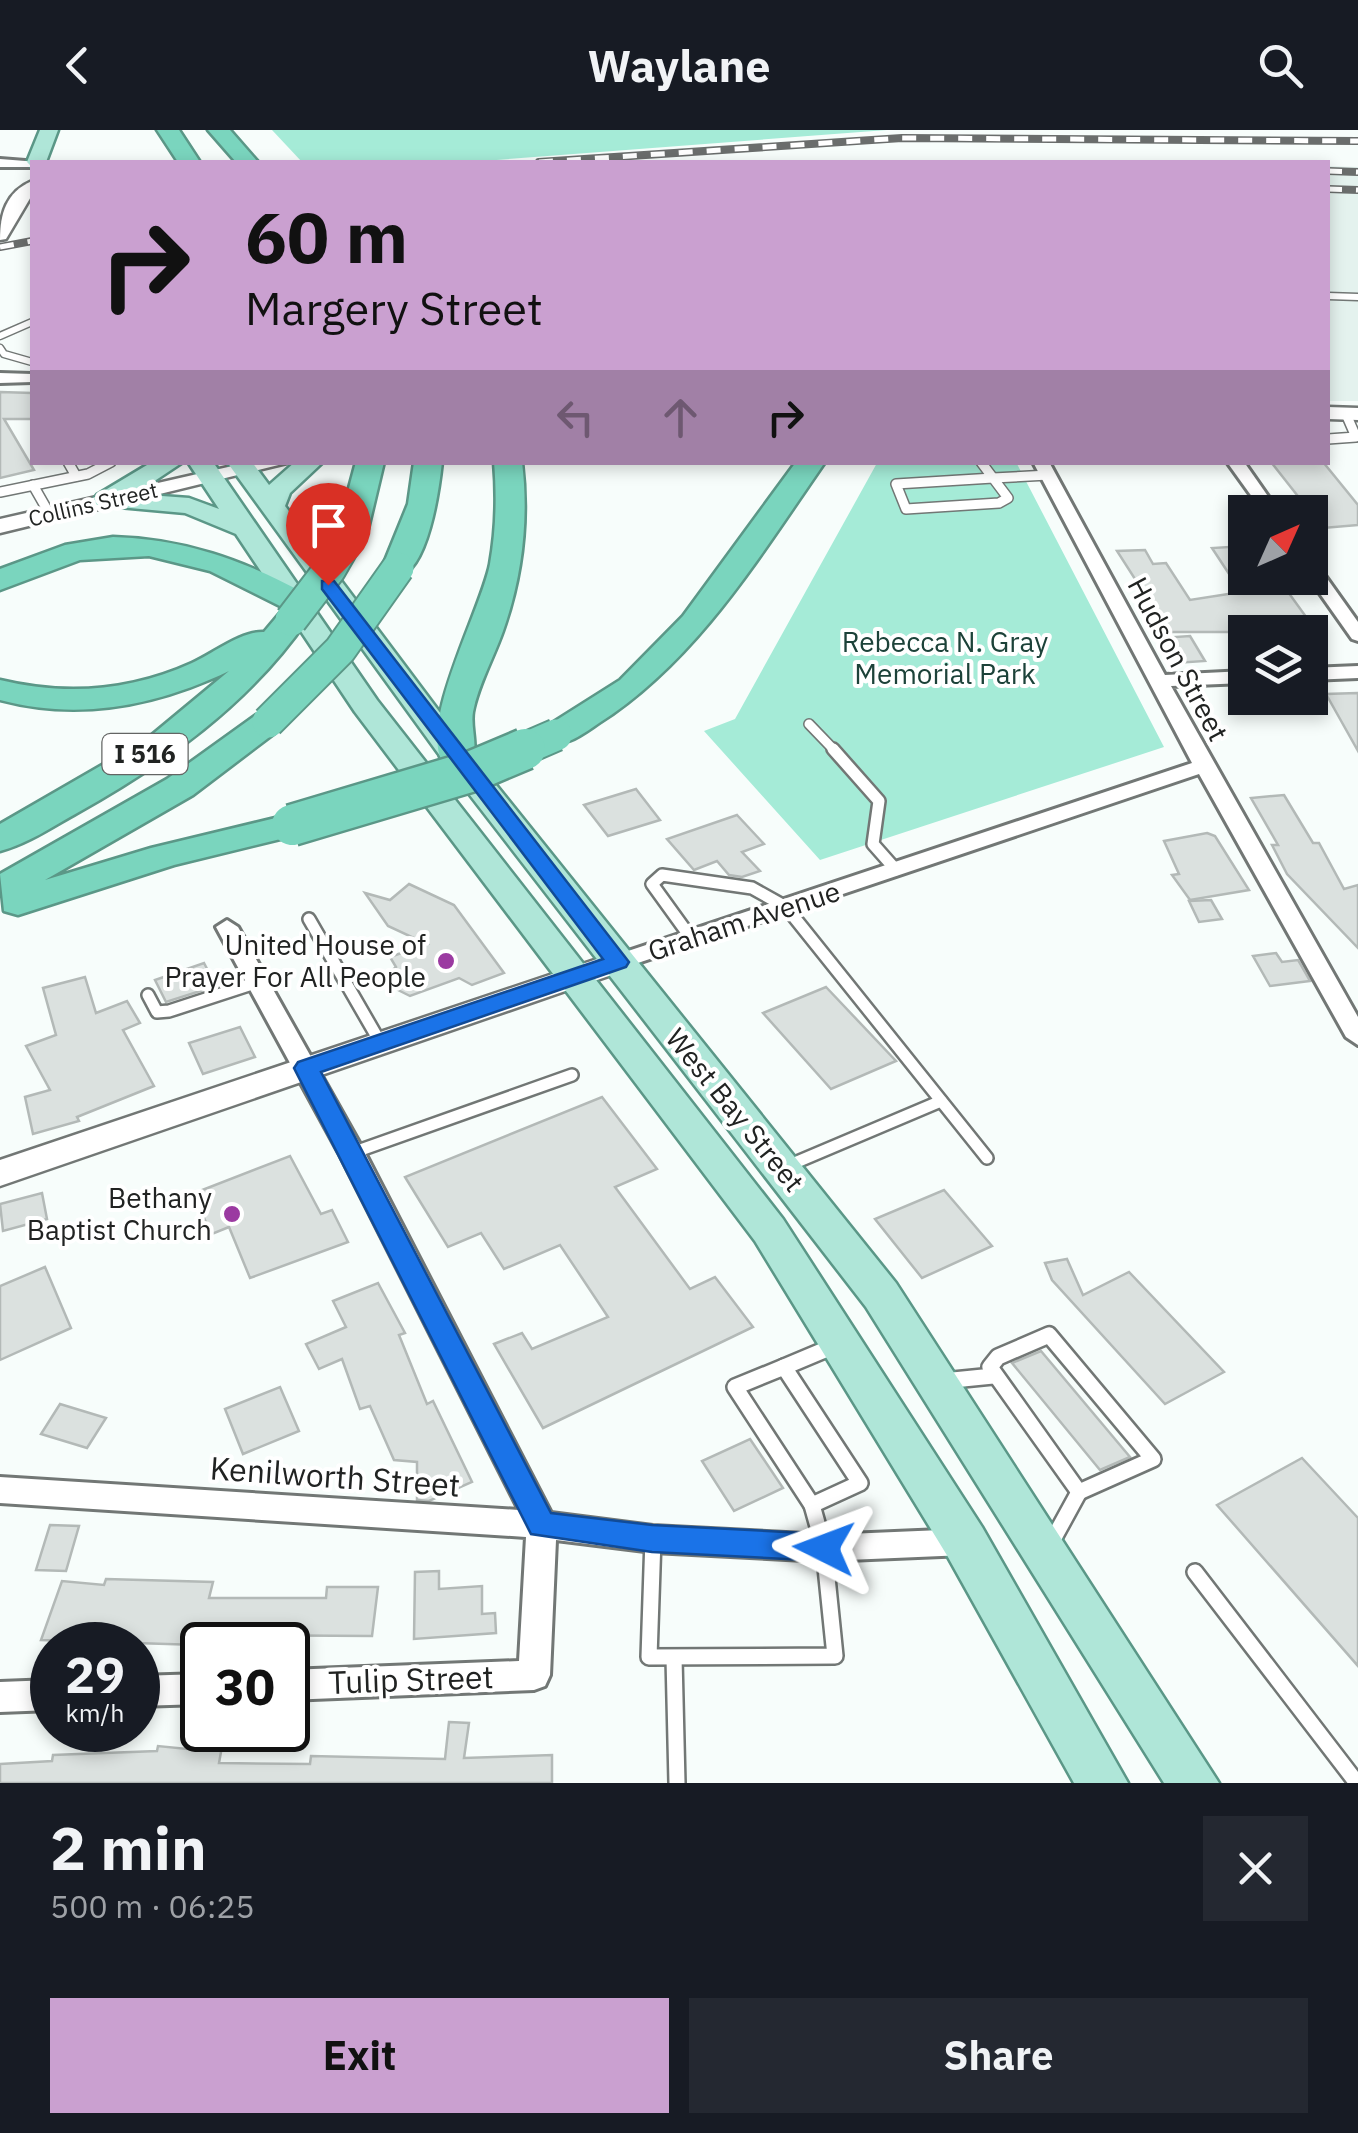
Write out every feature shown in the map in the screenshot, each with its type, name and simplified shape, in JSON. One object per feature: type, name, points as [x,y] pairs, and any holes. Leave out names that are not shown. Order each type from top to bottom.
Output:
[{"type":"highway","points":[[168,130],[189,160]]},
{"type":"highway","points":[[219,130],[245,160]]},
{"type":"highway","points":[[457,756],[456,712],[489,625],[505,566],[512,499],[508,465]]},
{"type":"highway","points":[[0,908],[164,856],[292,825],[473,771],[556,735],[632,687],[694,623],[808,465]]},
{"type":"highway","name":"I 516","points":[[0,890],[166,796],[268,722],[340,650],[398,568],[423,504],[428,466]]},
{"type":"highway","name":"I 516","points":[[0,839],[91,790],[215,702],[330,570],[352,529],[370,467]]},
{"type":"highway","points":[[0,581],[20,570],[88,549],[146,547],[223,562],[278,627],[180,680],[112,697],[42,701],[0,690]]},
{"type":"main road","points":[[36,160],[49,130]]},
{"type":"main road","points":[[106,500],[166,465]]},
{"type":"main road","points":[[271,508],[278,490],[307,465]]},
{"type":"main road","name":"West Bay Street","points":[[242,467],[457,756],[881,1296],[1194,1783]]},
{"type":"main road","name":"West Bay Street","points":[[205,470],[244,528],[278,627],[366,706],[578,976],[770,1230],[965,1542],[1102,1783]]},
{"type":"main road","points":[[106,500],[189,506],[244,528]]},
{"type":"street","points":[[0,163],[30,163]]},
{"type":"street","points":[[0,235],[5,214],[30,188]]},
{"type":"street","points":[[0,378],[30,378]]},
{"type":"street","points":[[1238,465],[1259,495]]},
{"type":"street","name":"Collins Street","points":[[0,526],[205,470],[242,467]]},
{"type":"street","name":"Hudson Street","points":[[1044,469],[1204,766],[1358,1037]]},
{"type":"street","points":[[1328,592],[1358,635]]},
{"type":"street","points":[[1328,673],[1358,672]]},
{"type":"street","points":[[1159,682],[1228,678]]},
{"type":"street","name":"Graham Avenue","points":[[0,1173],[1204,766]]},
{"type":"street","points":[[227,927],[352,1154],[542,1525]]},
{"type":"street","name":"Kenilworth Street","points":[[0,1490],[542,1525],[652,1539],[824,1548],[965,1542]]},
{"type":"street","name":"Tulip Street","points":[[310,1684],[534,1675],[542,1525]]},
{"type":"street","points":[[0,1697],[30,1696]]},
{"type":"lane","points":[[1330,296],[1358,297]]},
{"type":"lane","points":[[0,336],[30,323]]},
{"type":"lane","points":[[0,348],[4,354],[30,361]]},
{"type":"lane","points":[[1330,439],[1356,437],[1344,414]]},
{"type":"lane","points":[[70,465],[76,476]]},
{"type":"lane","points":[[0,492],[76,476],[104,465]]},
{"type":"lane","points":[[983,465],[993,477],[1008,498],[999,503],[906,508],[896,484],[993,477],[1044,469]]},
{"type":"lane","points":[[33,485],[48,513]]},
{"type":"lane","points":[[809,724],[873,790],[879,802],[873,844],[896,870]]},
{"type":"lane","points":[[691,938],[652,884],[662,875],[752,888],[786,907],[987,1158]]},
{"type":"lane","points":[[309,919],[380,1042]]},
{"type":"lane","points":[[148,995],[157,1012],[170,1011],[258,982]]},
{"type":"lane","points":[[352,1154],[572,1075]]},
{"type":"lane","points":[[781,1168],[941,1101]]},
{"type":"lane","points":[[1046,1552],[1079,1492],[1153,1459],[1049,1335],[998,1356],[990,1367],[1079,1492]]},
{"type":"lane","points":[[652,1539],[649,1656],[835,1656],[824,1548],[812,1505],[735,1387],[841,1344]]},
{"type":"lane","points":[[784,1366],[860,1484],[812,1505]]},
{"type":"lane","points":[[937,1381],[993,1376]]},
{"type":"lane","points":[[1196,1572],[1357,1783]]},
{"type":"lane","points":[[674,1658],[676,1783]]},
{"type":"shaded area","points":[[1330,166],[1358,167],[1358,401],[1330,401]]},
{"type":"green space","points":[[272,130],[887,130],[496,160],[300,160]]},
{"type":"green space","name":"Rebecca N. Gray Memorial Park","points":[[876,465],[1018,465],[1164,747],[820,860],[704,731],[735,719]]},
{"type":"building","points":[[0,392],[30,393],[30,419],[4,419],[34,470],[0,478]]},
{"type":"building","points":[[1273,465],[1325,465],[1358,505],[1358,525],[1328,528],[1328,495],[1297,495]]},
{"type":"building","points":[[1228,547],[1228,572],[1212,548]]},
{"type":"building","points":[[1145,550],[1153,564],[1166,563],[1190,600],[1228,594],[1290,595],[1305,615],[1228,615],[1228,632],[1169,632],[1117,551]]},
{"type":"building","points":[[1190,636],[1205,661],[1175,663],[1160,638]]},
{"type":"building","points":[[1358,693],[1358,751],[1328,698],[1328,694]]},
{"type":"building","points":[[636,789],[660,820],[608,836],[584,805]]},
{"type":"building","points":[[1284,795],[1313,843],[1319,843],[1344,889],[1358,885],[1358,948],[1287,874],[1272,845],[1278,845],[1251,798]]},
{"type":"building","points":[[737,815],[764,844],[742,852],[760,871],[742,877],[729,875],[717,861],[694,870],[667,839]]},
{"type":"building","points":[[1207,833],[1215,836],[1249,890],[1190,900],[1172,875],[1179,874],[1164,841]]},
{"type":"building","points":[[409,884],[454,905],[504,973],[472,985],[459,978],[410,996],[380,981],[396,967],[390,957],[427,944],[388,926],[365,893],[390,900]]},
{"type":"building","points":[[1211,900],[1222,919],[1199,922],[1189,901]]},
{"type":"building","points":[[1276,953],[1282,962],[1298,960],[1310,981],[1270,986],[1253,956]]},
{"type":"building","points":[[204,963],[216,986],[166,1002],[155,980]]},
{"type":"building","points":[[85,977],[96,1013],[127,1001],[140,1023],[123,1030],[154,1086],[77,1117],[79,1121],[33,1134],[25,1097],[50,1090],[26,1046],[56,1035],[43,988]]},
{"type":"building","points":[[826,987],[896,1061],[831,1089],[763,1013]]},
{"type":"building","points":[[240,1027],[255,1057],[203,1074],[189,1043]]},
{"type":"building","points":[[602,1097],[657,1169],[615,1187],[690,1289],[715,1277],[753,1327],[543,1428],[494,1344],[522,1333],[532,1349],[608,1317],[560,1245],[504,1269],[481,1233],[448,1247],[405,1177]]},
{"type":"building","points":[[290,1156],[321,1214],[332,1210],[348,1242],[250,1278],[229,1227],[212,1234],[192,1194]]},
{"type":"building","points":[[944,1190],[992,1246],[922,1278],[875,1219]]},
{"type":"building","points":[[42,1193],[47,1219],[3,1231],[0,1204]]},
{"type":"building","points":[[1067,1259],[1083,1295],[1129,1272],[1224,1372],[1165,1404],[1052,1280],[1045,1263]]},
{"type":"building","points":[[45,1267],[71,1328],[0,1360],[0,1286]]},
{"type":"building","points":[[378,1283],[405,1333],[399,1335],[427,1404],[433,1401],[472,1482],[429,1501],[417,1500],[417,1462],[394,1460],[370,1406],[360,1409],[342,1359],[319,1369],[306,1344],[346,1327],[333,1301]]},
{"type":"building","points":[[1041,1351],[1130,1457],[1100,1470],[1012,1363]]},
{"type":"building","points":[[280,1387],[299,1431],[243,1454],[225,1409]]},
{"type":"building","points":[[60,1404],[106,1418],[87,1448],[41,1434]]},
{"type":"building","points":[[750,1439],[783,1488],[734,1511],[702,1461]]},
{"type":"building","points":[[1302,1458],[1358,1518],[1358,1666],[1217,1505]]},
{"type":"building","points":[[50,1525],[79,1526],[66,1571],[36,1570]]},
{"type":"building","points":[[439,1571],[439,1589],[482,1586],[482,1614],[495,1613],[496,1633],[414,1639],[415,1572]]},
{"type":"building","points":[[106,1579],[213,1582],[209,1598],[326,1598],[327,1587],[378,1587],[372,1636],[310,1636],[310,1622],[180,1622],[180,1644],[160,1644],[160,1622],[47,1622],[62,1581],[104,1585]]},
{"type":"building","points":[[449,1722],[469,1723],[464,1758],[552,1755],[552,1783],[0,1783],[0,1764],[52,1761],[53,1755],[160,1752],[160,1746],[180,1748],[180,1752],[221,1752],[219,1763],[310,1764],[311,1756],[445,1759]]},
{"type":"railway","points":[[569,160],[902,138],[1358,141]]},
{"type":"railway","points":[[1330,171],[1358,172]]},
{"type":"railway","points":[[1330,189],[1358,190]]},
{"type":"railway","points":[[0,247],[30,241]]},
{"type":"place","name":"United House of Prayer For All People","points":[[446,961]]},
{"type":"place","name":"Bethany Baptist Church","points":[[232,1214]]},
{"type":"route","points":[[328,585],[618,962],[306,1068],[542,1525],[652,1539],[824,1548]]}]
